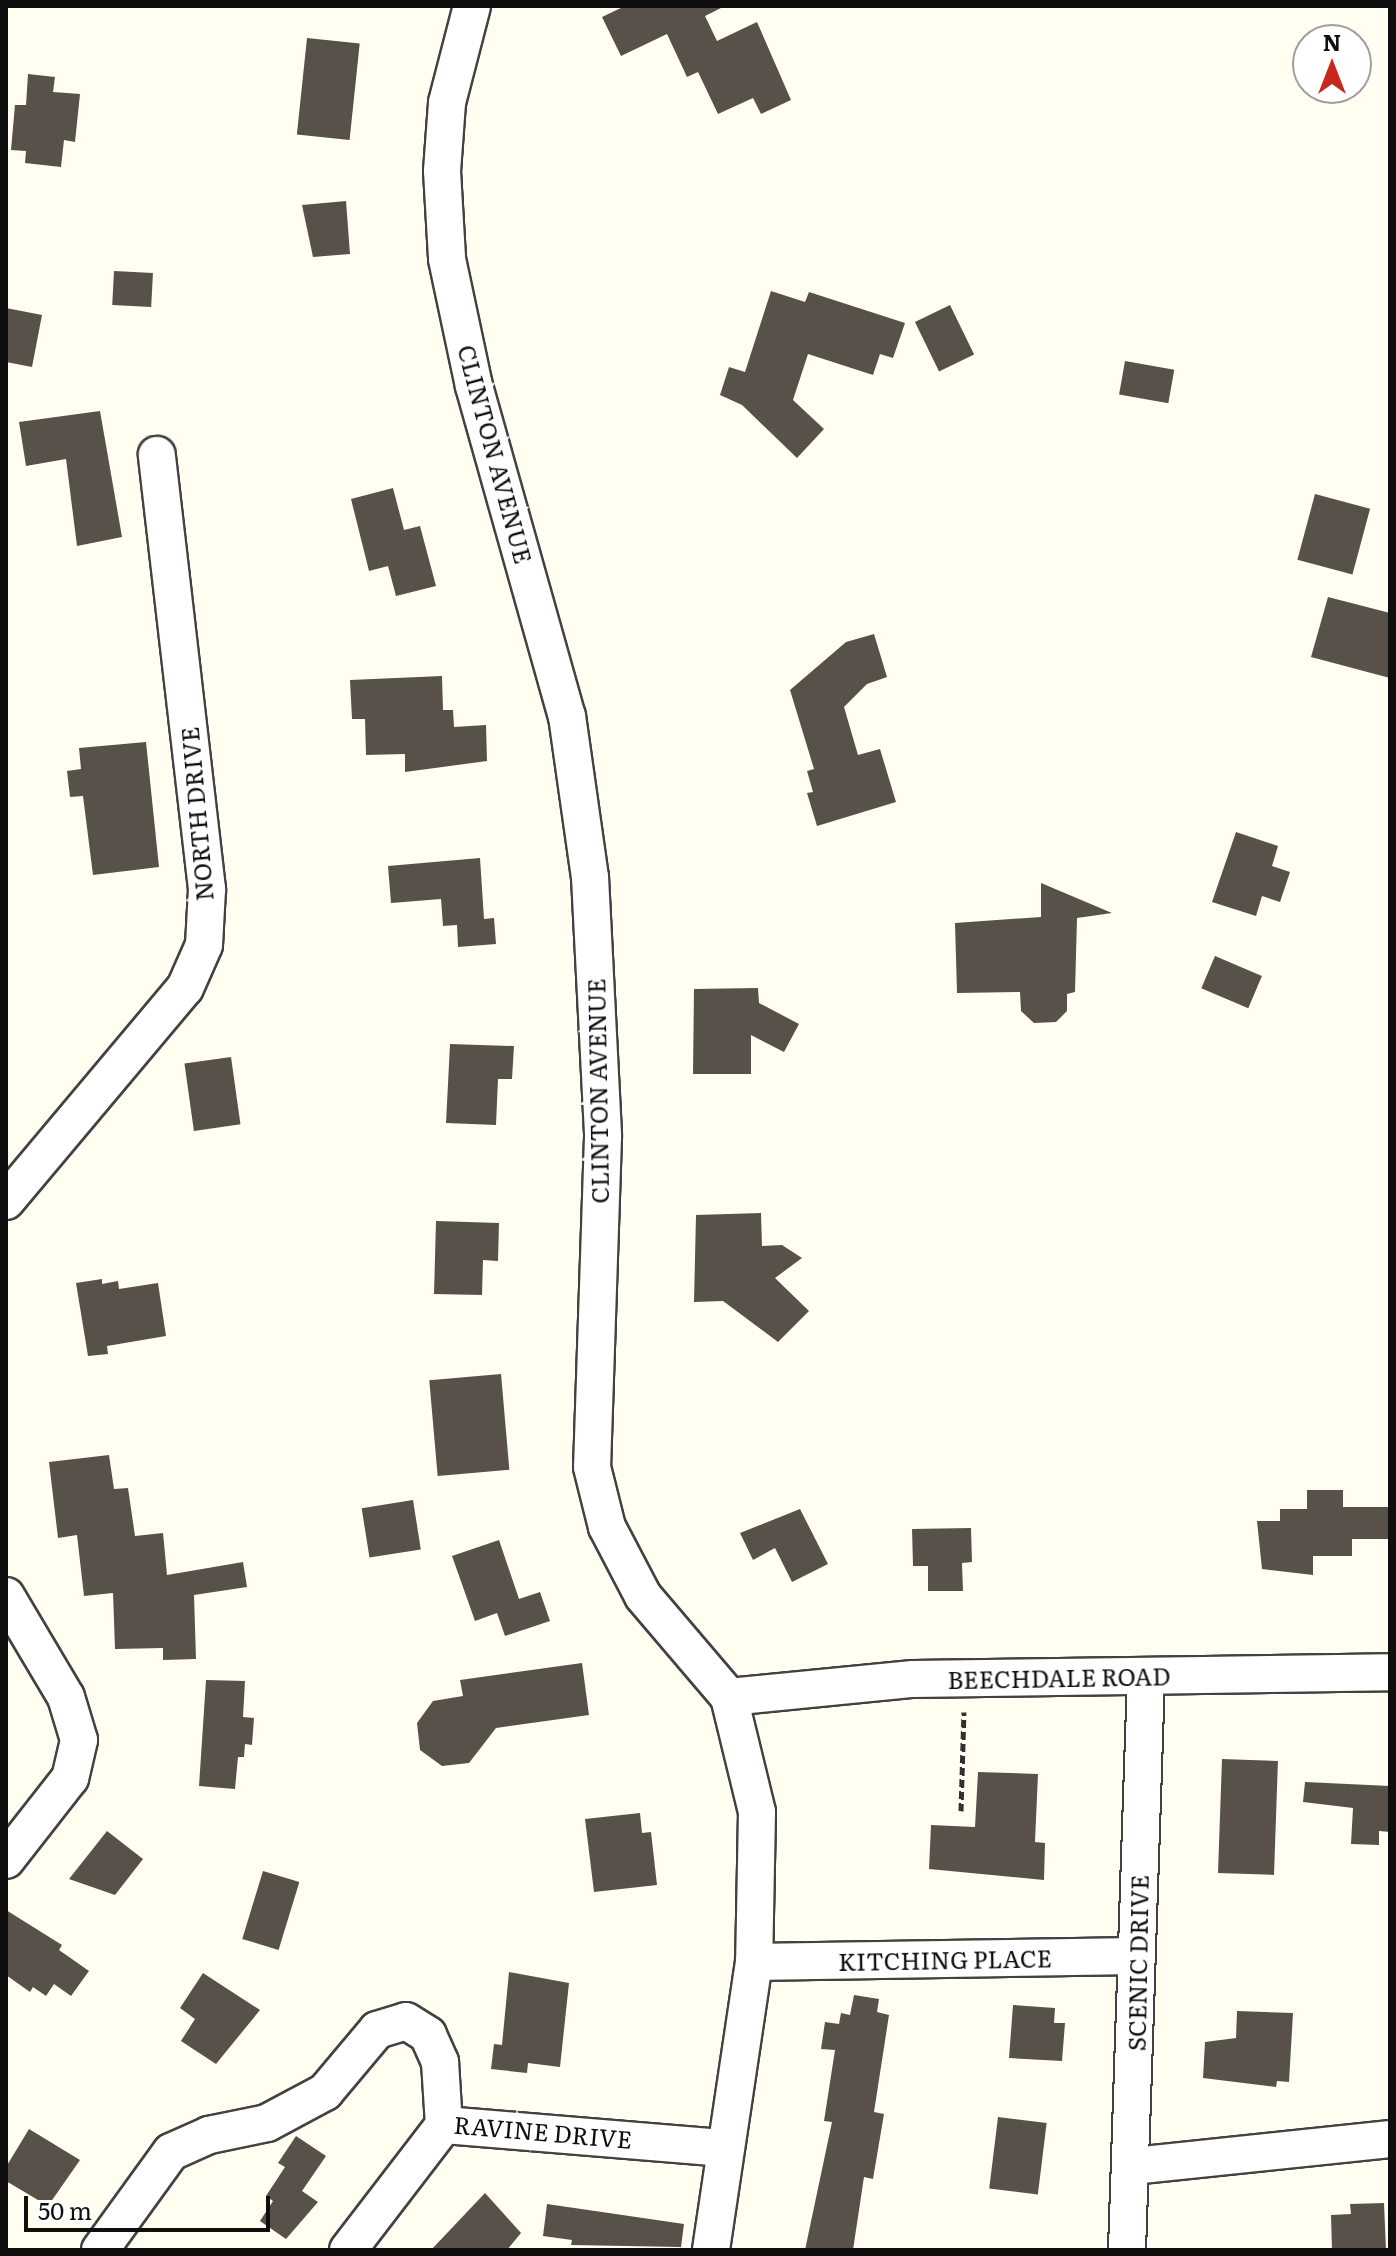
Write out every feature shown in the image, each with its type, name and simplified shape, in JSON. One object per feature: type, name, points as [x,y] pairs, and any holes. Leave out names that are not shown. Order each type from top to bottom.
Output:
[{"type":"street","name":"CLINTON AVENUE","points":[[472,6],[447,103],[442,171],[447,259],[474,386],[567,716],[590,877],[603,1137],[592,1467],[607,1527],[643,1596],[729,1697],[757,1812],[754,1962],[711,2250]]},
{"type":"street","name":"NORTH DRIVE","points":[[6,1201],[185,988],[204,945],[207,889],[157,455]]},
{"type":"street","points":[[6,1596],[66,1697],[79,1740],[70,1778],[6,1860]]},
{"type":"street","name":"BEECHDALE ROAD","points":[[729,1697],[913,1679],[1390,1672]]},
{"type":"street","name":"SCENIC DRIVE","points":[[1127,2250],[1133,2166],[1136,1956],[1146,1677]]},
{"type":"street","name":"KITCHING PLACE","points":[[754,1962],[1136,1956]]},
{"type":"street","name":"RAVINE DRIVE","points":[[100,2250],[171,2152],[209,2135],[267,2123],[325,2092],[377,2030],[406,2021],[428,2035],[440,2062],[444,2125],[725,2148]]},
{"type":"street","points":[[348,2250],[444,2125]]},
{"type":"street","points":[[1133,2166],[1390,2139]]},
{"type":"path","points":[[961,1811],[964,1703]]},
{"type":"building","points":[[625,6],[725,6],[705,16],[717,41],[757,22],[791,100],[761,114],[753,98],[718,114],[698,72],[687,77],[667,34],[621,56],[602,17]]},
{"type":"building","points":[[307,38],[360,44],[350,140],[297,134]]},
{"type":"building","points":[[28,74],[55,77],[53,92],[80,94],[75,142],[64,140],[61,167],[25,163],[26,151],[11,150],[15,105],[26,105]]},
{"type":"building","points":[[346,201],[350,254],[313,257],[302,205]]},
{"type":"building","points":[[114,271],[153,273],[151,307],[112,305]]},
{"type":"building","points":[[771,291],[805,302],[809,292],[905,323],[893,358],[880,354],[873,375],[808,354],[793,400],[824,429],[797,458],[742,405],[720,395],[729,367],[745,372]]},
{"type":"building","points":[[950,305],[974,354],[939,372],[915,322]]},
{"type":"building","points":[[6,308],[42,315],[32,367],[6,362]]},
{"type":"building","points":[[1125,361],[1174,370],[1168,403],[1119,394]]},
{"type":"building","points":[[100,411],[122,537],[77,546],[66,459],[26,466],[19,422]]},
{"type":"building","points":[[393,488],[404,530],[420,526],[436,586],[396,596],[388,566],[369,571],[351,499]]},
{"type":"building","points":[[1315,494],[1370,509],[1352,574],[1297,560]]},
{"type":"building","points":[[1328,597],[1390,613],[1390,678],[1311,657]]},
{"type":"building","points":[[874,634],[887,677],[867,684],[844,707],[858,755],[880,749],[896,802],[817,826],[807,793],[813,792],[807,771],[814,769],[790,690],[846,642]]},
{"type":"building","points":[[442,676],[443,710],[453,710],[454,727],[486,725],[487,761],[405,772],[405,754],[366,755],[365,719],[352,719],[350,680]]},
{"type":"building","points":[[146,742],[159,867],[93,875],[83,796],[70,797],[67,771],[81,769],[79,748]]},
{"type":"building","points":[[1236,832],[1278,846],[1272,866],[1290,872],[1280,902],[1262,896],[1256,916],[1212,902]]},
{"type":"building","points":[[480,858],[484,919],[494,918],[496,944],[458,947],[457,925],[443,926],[441,899],[391,903],[388,866]]},
{"type":"building","points":[[1041,883],[1112,913],[1077,918],[1075,992],[1067,994],[1067,1011],[1056,1022],[1034,1023],[1021,1011],[1020,992],[957,993],[955,923],[1041,917]]},
{"type":"building","points":[[1215,956],[1262,976],[1248,1008],[1201,988]]},
{"type":"building","points":[[758,988],[759,1003],[799,1024],[784,1052],[751,1035],[751,1074],[693,1074],[694,989]]},
{"type":"building","points":[[450,1044],[514,1046],[512,1079],[498,1079],[496,1125],[446,1123]]},
{"type":"building","points":[[231,1057],[240,1124],[194,1131],[184,1064]]},
{"type":"building","points":[[761,1213],[762,1246],[782,1245],[802,1258],[775,1278],[809,1311],[778,1342],[723,1301],[694,1302],[696,1215]]},
{"type":"building","points":[[436,1221],[499,1223],[498,1261],[483,1260],[482,1295],[434,1294]]},
{"type":"building","points":[[102,1279],[102,1284],[118,1281],[119,1289],[158,1283],[166,1336],[107,1346],[108,1354],[88,1356],[76,1283]]},
{"type":"building","points":[[501,1374],[509,1470],[438,1476],[429,1380]]},
{"type":"building","points":[[109,1455],[114,1489],[128,1488],[135,1536],[163,1533],[167,1575],[243,1562],[247,1587],[194,1595],[196,1659],[163,1660],[163,1648],[115,1649],[113,1593],[84,1596],[77,1535],[58,1538],[49,1462]]},
{"type":"building","points":[[1307,1490],[1343,1490],[1343,1507],[1390,1507],[1390,1539],[1352,1539],[1352,1556],[1313,1556],[1313,1575],[1262,1569],[1257,1521],[1280,1521],[1280,1509],[1307,1509]]},
{"type":"building","points":[[413,1500],[421,1549],[369,1558],[362,1508]]},
{"type":"building","points":[[800,1509],[828,1564],[792,1582],[775,1548],[753,1560],[740,1533]]},
{"type":"building","points":[[971,1528],[972,1562],[962,1563],[963,1591],[928,1591],[928,1566],[913,1566],[912,1529]]},
{"type":"building","points":[[499,1540],[519,1599],[540,1592],[550,1621],[505,1636],[497,1613],[475,1621],[452,1556]]},
{"type":"building","points":[[582,1663],[589,1715],[496,1728],[469,1763],[442,1766],[420,1750],[417,1723],[433,1701],[463,1696],[460,1680]]},
{"type":"building","points":[[206,1680],[245,1681],[243,1717],[254,1718],[252,1745],[245,1744],[244,1757],[238,1757],[235,1789],[199,1786]]},
{"type":"building","points":[[1222,1759],[1278,1761],[1274,1875],[1218,1873]]},
{"type":"building","points":[[978,1772],[1038,1774],[1035,1842],[1045,1843],[1044,1880],[929,1869],[931,1825],[975,1827]]},
{"type":"building","points":[[1305,1782],[1390,1786],[1390,1832],[1379,1831],[1379,1845],[1351,1844],[1353,1808],[1303,1802]]},
{"type":"building","points":[[640,1813],[642,1833],[651,1832],[657,1885],[594,1892],[585,1819]]},
{"type":"building","points":[[107,1831],[143,1859],[115,1895],[69,1879]]},
{"type":"building","points":[[263,1871],[299,1882],[279,1950],[242,1939]]},
{"type":"building","points":[[6,1910],[62,1945],[59,1950],[89,1971],[71,1996],[54,1984],[46,1996],[33,1987],[30,1992],[6,1975]]},
{"type":"building","points":[[509,1972],[569,1983],[560,2067],[528,2063],[527,2073],[491,2069],[494,2044],[502,2045]]},
{"type":"building","points":[[203,1973],[260,2010],[216,2064],[181,2041],[195,2019],[180,2008]]},
{"type":"building","points":[[854,1995],[879,1999],[877,2012],[889,2015],[874,2112],[884,2114],[873,2179],[864,2177],[853,2250],[805,2250],[832,2122],[824,2121],[835,2050],[821,2049],[825,2022],[839,2024],[841,2013],[850,2015]]},
{"type":"building","points":[[1013,2005],[1055,2008],[1054,2023],[1065,2023],[1062,2061],[1009,2058]]},
{"type":"building","points":[[1237,2011],[1293,2013],[1289,2082],[1277,2081],[1276,2087],[1203,2078],[1205,2042],[1236,2038]]},
{"type":"building","points":[[998,2117],[1047,2123],[1038,2194],[989,2188]]},
{"type":"building","points":[[29,2129],[80,2160],[48,2206],[6,2181],[6,2167]]},
{"type":"building","points":[[296,2136],[326,2156],[302,2191],[318,2202],[286,2239],[260,2221],[273,2201],[266,2196],[285,2167],[278,2163]]},
{"type":"building","points":[[485,2193],[521,2233],[507,2250],[431,2250]]},
{"type":"building","points":[[1384,2203],[1386,2250],[1332,2250],[1331,2215],[1351,2214],[1350,2204]]},
{"type":"building","points":[[547,2204],[684,2224],[681,2247],[571,2245],[572,2240],[543,2236]]}]
